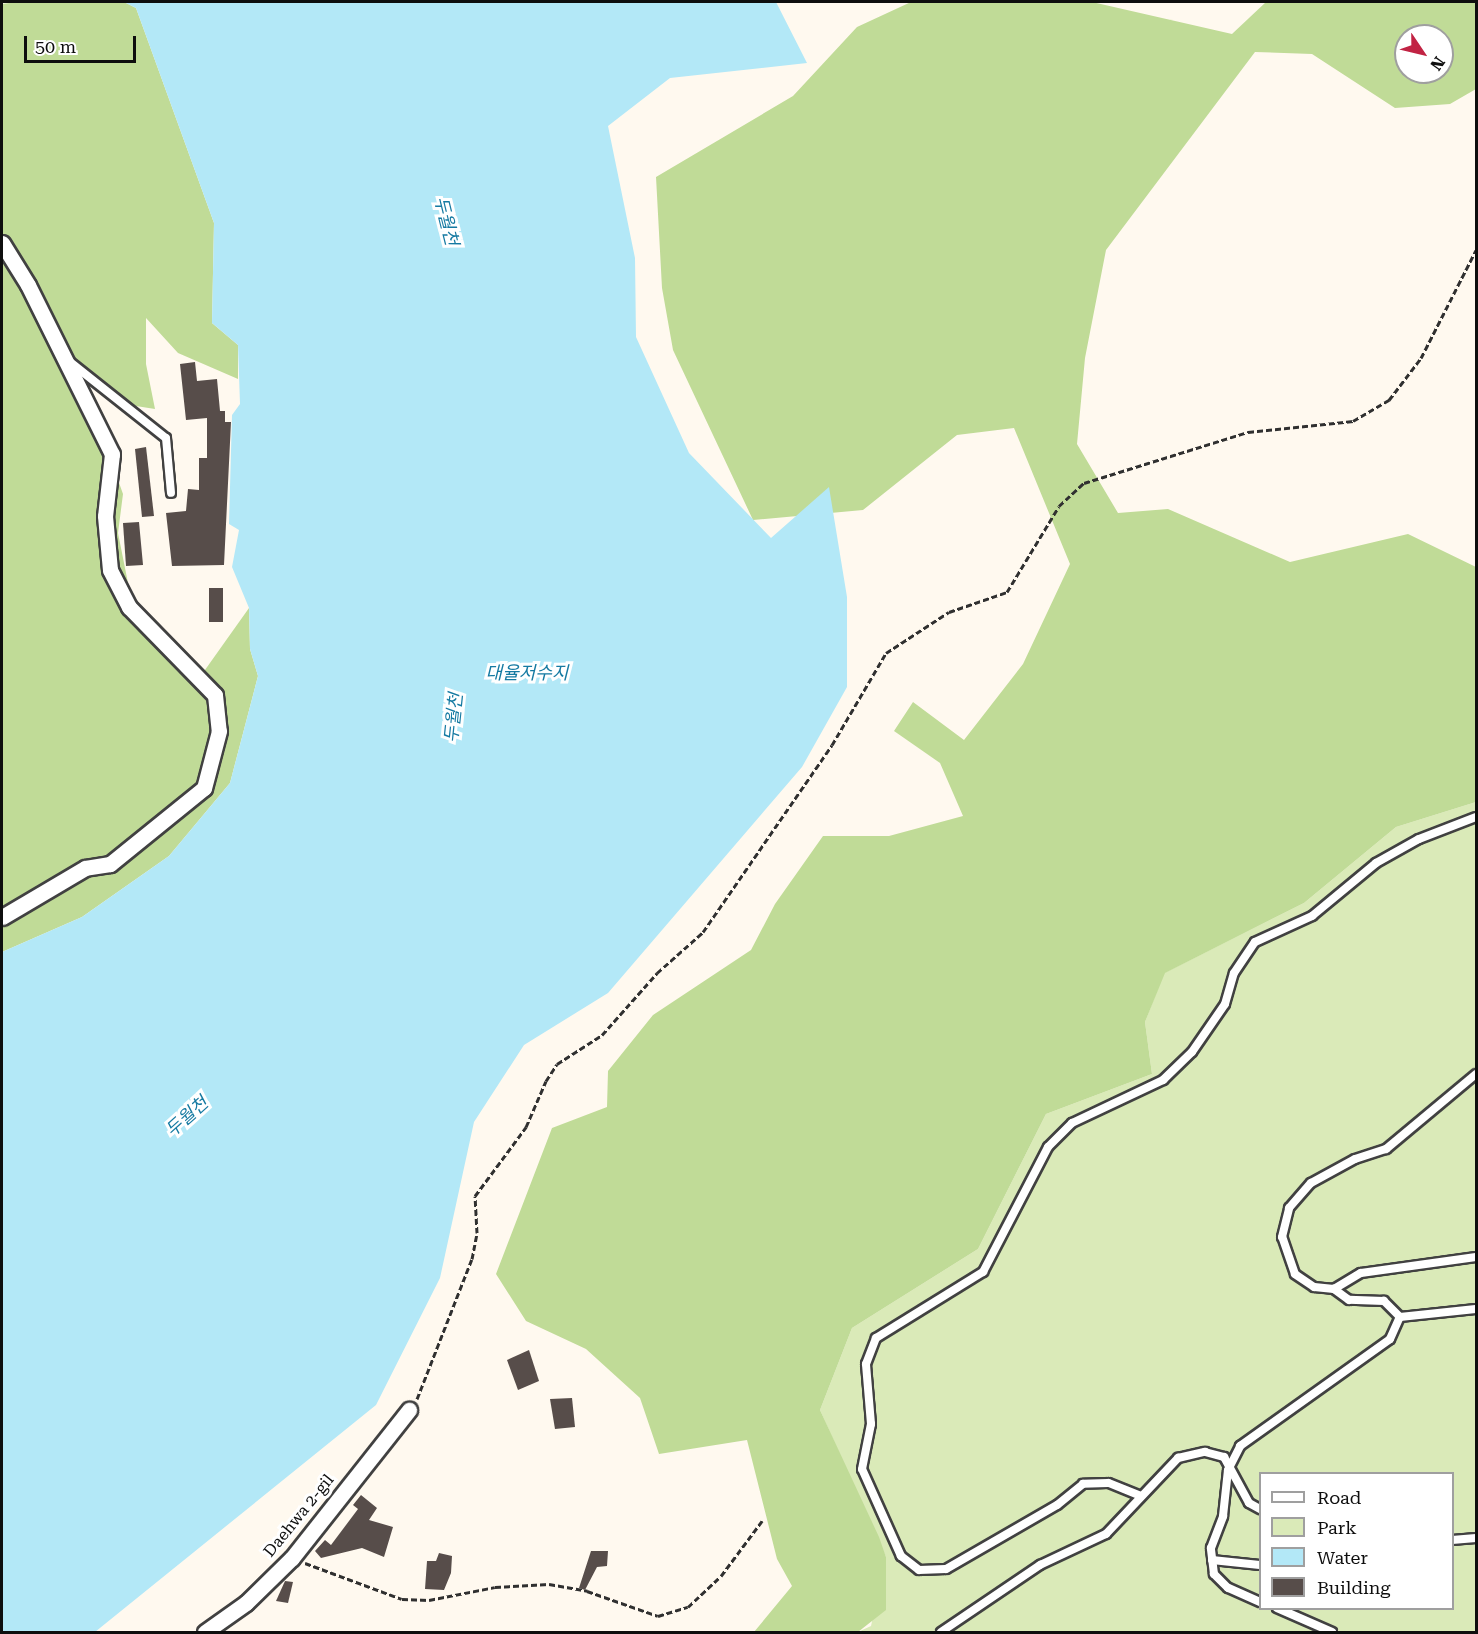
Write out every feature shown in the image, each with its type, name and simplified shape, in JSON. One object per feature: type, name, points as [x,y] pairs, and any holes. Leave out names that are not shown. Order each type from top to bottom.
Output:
[{"type":"street","points":[[2,243],[64,357],[112,454],[105,516],[110,570],[129,607],[215,695],[219,731],[204,788],[110,864],[85,868],[2,917]]},
{"type":"street","name":"Daehwa 2-gil","points":[[205,1632],[246,1603],[292,1558],[409,1410]]},
{"type":"lane","points":[[64,357],[166,438],[171,493]]},
{"type":"lane","points":[[1141,1496],[1108,1483],[1083,1484],[1057,1505],[946,1569],[919,1570],[901,1556],[862,1469],[871,1424],[866,1364],[876,1338],[983,1272],[1048,1147],[1072,1123],[1163,1080],[1178,1066],[1224,1004],[1234,973],[1255,942],[1312,916],[1376,863],[1419,839],[1476,817]]},
{"type":"lane","points":[[1400,1317],[1384,1301],[1349,1300],[1334,1289],[1314,1287],[1295,1274],[1282,1236],[1289,1208],[1311,1184],[1355,1159],[1386,1149],[1476,1074]]},
{"type":"lane","points":[[1334,1289],[1361,1273],[1476,1257]]},
{"type":"lane","points":[[1400,1317],[1476,1309]]},
{"type":"lane","points":[[1259,1602],[1228,1588],[1214,1574],[1210,1548],[1223,1516],[1228,1470],[1240,1446],[1390,1339],[1400,1317]]},
{"type":"lane","points":[[942,1632],[1040,1565],[1106,1534],[1178,1458],[1205,1452],[1224,1457],[1228,1470],[1249,1503],[1259,1508]]},
{"type":"lane","points":[[1454,1540],[1476,1538]]},
{"type":"lane","points":[[1212,1560],[1259,1565]]},
{"type":"lane","points":[[1289,1611],[1332,1632]]},
{"type":"path","points":[[409,1410],[424,1389],[472,1259],[477,1233],[475,1196],[526,1128],[546,1081],[557,1064],[602,1035],[657,973],[703,932],[832,745],[886,653],[949,612],[1007,592],[1059,506],[1084,483],[1248,432],[1353,421],[1389,400],[1421,358],[1476,250]]},
{"type":"path","points":[[292,1558],[402,1599],[429,1600],[495,1587],[549,1584],[586,1591],[658,1616],[688,1607],[721,1576],[762,1521]]},
{"type":"green space","points":[[124,2],[136,8],[214,223],[212,323],[238,345],[238,379],[178,353],[146,318],[146,364],[155,409],[136,406],[78,367],[123,494],[118,533],[137,628],[195,684],[249,608],[250,649],[258,676],[230,783],[169,856],[82,917],[2,952],[2,4]]},
{"type":"green space","points":[[911,2],[1092,2],[1232,34],[1266,2],[1476,2],[1476,89],[1450,104],[1395,108],[1312,54],[1255,52],[1106,250],[1085,358],[1077,444],[1118,513],[1168,509],[1290,562],[1408,534],[1476,567],[1476,802],[1396,827],[1304,903],[1165,973],[1145,1022],[1152,1074],[1046,1114],[978,1249],[852,1328],[820,1410],[879,1537],[886,1557],[886,1610],[858,1632],[754,1632],[792,1586],[777,1559],[747,1440],[659,1454],[640,1398],[586,1349],[526,1321],[496,1274],[552,1128],[607,1107],[608,1071],[653,1015],[751,950],[775,904],[823,836],[889,836],[963,816],[940,763],[894,731],[913,702],[964,740],[1023,664],[1070,564],[1014,428],[957,435],[863,510],[753,520],[673,350],[662,288],[656,177],[793,96],[857,27]]},
{"type":"green space","points":[[1476,802],[1476,1632],[858,1632],[871,1626],[886,1557],[820,1410],[852,1328],[978,1249],[1046,1114],[1152,1074],[1145,1022],[1164,973],[1304,903],[1396,827]]},
{"type":"water","name":"대율저수지","points":[[124,2],[776,2],[807,63],[670,78],[608,126],[635,258],[636,337],[689,453],[771,538],[829,487],[847,597],[847,687],[802,767],[608,993],[524,1045],[474,1122],[440,1278],[376,1405],[95,1632],[2,1632],[2,952],[82,917],[169,856],[230,783],[258,676],[250,649],[249,608],[232,567],[239,530],[229,524],[232,415],[240,404],[238,345],[212,323],[214,223],[136,8]]},
{"type":"building","points":[[195,362],[197,381],[217,379],[220,411],[225,411],[225,422],[231,422],[224,565],[172,566],[166,513],[186,511],[188,489],[199,490],[199,458],[207,458],[207,418],[186,420],[180,364]]},
{"type":"building","points":[[146,447],[154,516],[142,517],[135,449]]},
{"type":"building","points":[[139,522],[143,565],[126,566],[123,523]]},
{"type":"building","points":[[209,588],[223,588],[223,622],[209,622]]},
{"type":"building","points":[[529,1350],[539,1381],[518,1390],[507,1360]]},
{"type":"building","points":[[572,1398],[575,1427],[555,1429],[550,1399]]},
{"type":"building","points":[[361,1495],[377,1508],[369,1520],[393,1527],[384,1557],[362,1548],[321,1558],[315,1551],[325,1540],[331,1545],[358,1509],[353,1505]]},
{"type":"building","points":[[591,1551],[608,1551],[607,1566],[597,1567],[585,1590],[579,1588]]},
{"type":"building","points":[[439,1553],[452,1556],[451,1573],[444,1590],[425,1589],[427,1561],[436,1561]]},
{"type":"building","points":[[285,1581],[293,1582],[288,1603],[276,1601]]},
{"type":"water label","name":"두월천","points":[[446,221]]},
{"type":"water label","name":"두월천","points":[[454,718]]},
{"type":"water label","name":"두월천","points":[[187,1117]]}]
